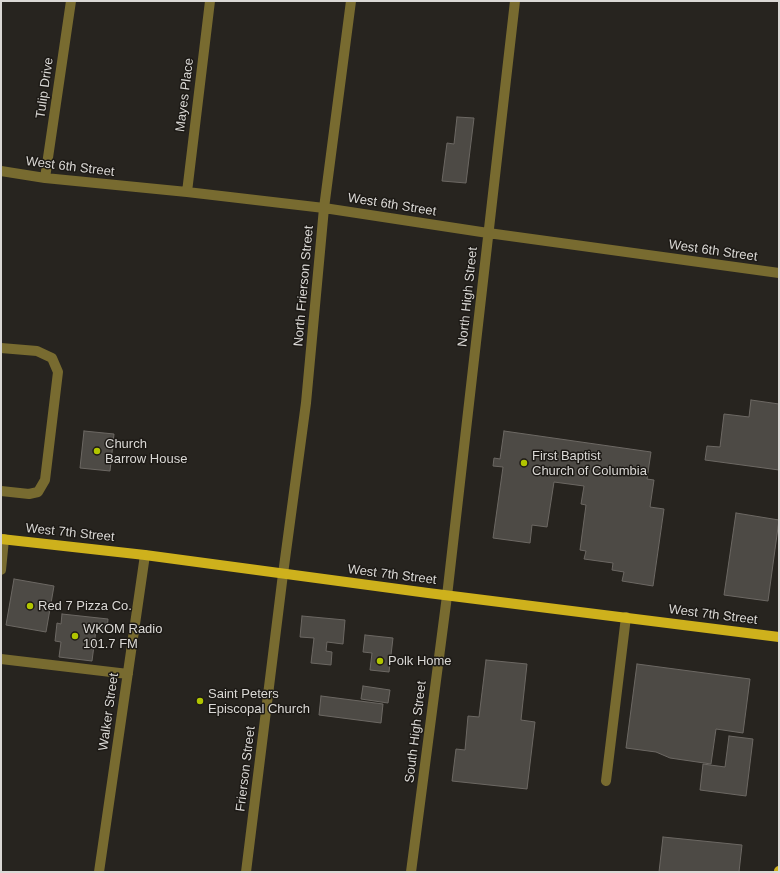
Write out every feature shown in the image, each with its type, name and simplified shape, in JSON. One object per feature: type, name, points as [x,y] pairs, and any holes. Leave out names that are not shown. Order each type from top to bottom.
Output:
[{"type":"main road","name":"West 7th Street","points":[[3,539],[145,555],[447,596],[779,636]]},
{"type":"street","name":"Tulip Drive","points":[[45,178],[71,1]]},
{"type":"street","name":"Mayes Place","points":[[187,192],[210,1]]},
{"type":"street","name":"North Frierson Street","points":[[283,574],[306,403],[324,208],[351,1]]},
{"type":"street","name":"North High Street","points":[[447,596],[515,1]]},
{"type":"street","name":"West 6th Street","points":[[1,171],[45,178],[187,192],[324,208],[488,233],[779,273]]},
{"type":"street","points":[[1,348],[37,351],[52,358],[58,372],[46,480],[38,492],[29,494],[1,491]]},
{"type":"street","points":[[1,570],[3,539]]},
{"type":"street","name":"Walker Street","points":[[99,872],[145,555]]},
{"type":"street","name":"Frierson Street","points":[[246,872],[283,574]]},
{"type":"street","name":"South High Street","points":[[411,872],[447,596]]},
{"type":"street","points":[[606,781],[626,617]]},
{"type":"street","points":[[1,659],[128,674]]},
{"type":"building","points":[[457,117],[474,118],[466,183],[442,181],[447,143],[454,144]]},
{"type":"building","points":[[751,400],[779,404],[779,470],[705,460],[707,446],[720,447],[724,414],[749,417]]},
{"type":"building","name":"Church Barrow House","points":[[84,431],[114,434],[110,471],[80,468]]},
{"type":"building","points":[[504,431],[651,452],[647,479],[654,480],[650,507],[664,509],[653,586],[622,581],[624,572],[612,570],[613,563],[584,559],[586,551],[580,550],[586,505],[581,504],[584,486],[554,482],[547,527],[532,525],[530,543],[493,538],[503,467],[493,466],[494,458],[500,459]]},
{"type":"building","points":[[736,513],[779,520],[768,601],[724,595]]},
{"type":"building","name":"Red 7 Pizza Co.","points":[[14,579],[54,586],[46,632],[6,625]]},
{"type":"building","name":"WKOM Radio 101.7 FM","points":[[62,614],[108,619],[107,631],[96,630],[92,661],[59,657],[61,642],[55,641],[57,623],[61,624]]},
{"type":"building","points":[[302,616],[345,620],[343,644],[327,642],[326,651],[332,652],[331,665],[311,663],[314,638],[300,637]]},
{"type":"building","name":"Polk Home","points":[[365,635],[393,638],[389,672],[370,670],[372,653],[363,652]]},
{"type":"building","points":[[486,660],[527,664],[521,720],[535,722],[527,789],[452,781],[456,749],[465,750],[468,716],[479,717]]},
{"type":"building","points":[[637,664],[750,679],[743,733],[716,729],[711,764],[670,758],[656,752],[626,748]]},
{"type":"building","points":[[363,686],[390,690],[388,703],[361,699]]},
{"type":"building","points":[[321,696],[383,704],[381,723],[319,715]]},
{"type":"building","points":[[729,736],[753,739],[746,796],[700,790],[703,764],[725,767]]},
{"type":"building","points":[[663,837],[742,845],[739,872],[659,872]]},
{"type":"place","name":"Church Barrow House","points":[[97,451]]},
{"type":"place","name":"First Baptist Church of Columbia","points":[[524,463]]},
{"type":"place","name":"Red 7 Pizza Co.","points":[[30,606]]},
{"type":"place","name":"WKOM Radio 101.7 FM","points":[[75,636]]},
{"type":"place","name":"Polk Home","points":[[380,661]]},
{"type":"place","name":"Saint Peters Episcopal Church","points":[[200,701]]}]
